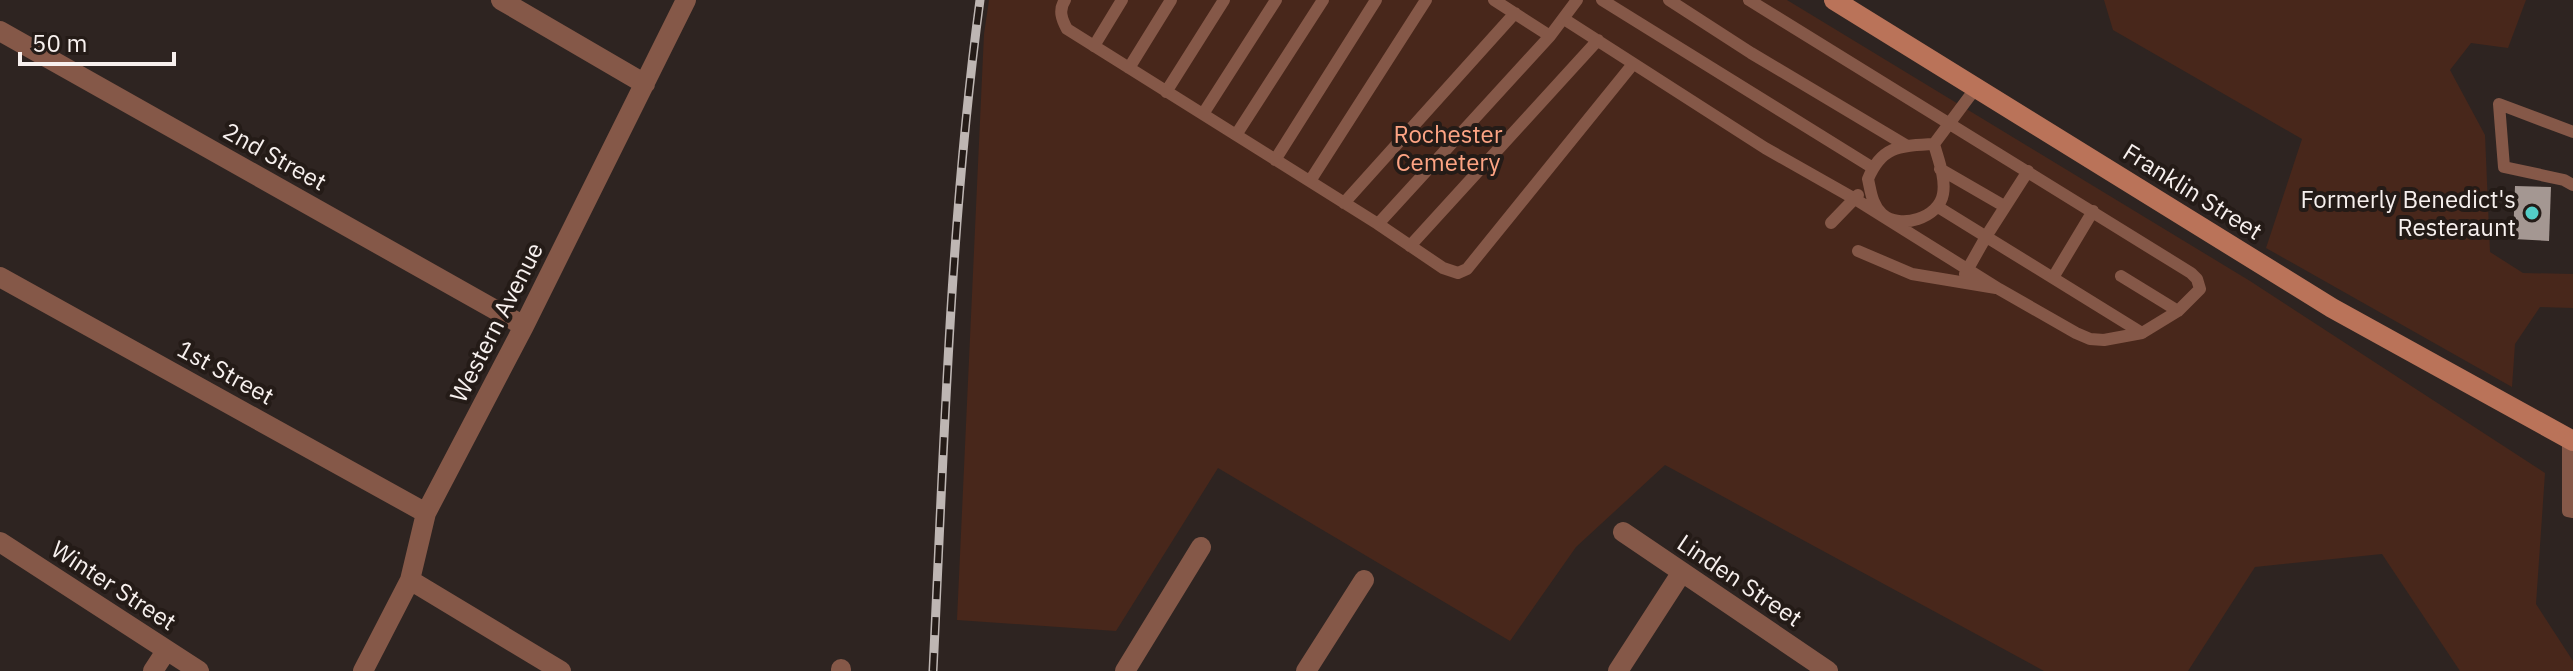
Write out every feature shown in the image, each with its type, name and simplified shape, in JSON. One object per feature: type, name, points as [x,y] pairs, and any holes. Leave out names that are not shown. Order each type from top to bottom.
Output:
[{"type":"street","points":[[501,0],[645,84]]},
{"type":"street","name":"Western Avenue","points":[[363,671],[410,580],[426,513],[524,326],[686,0]]},
{"type":"street","name":"Franklin Street","points":[[1834,0],[2332,308],[2571,440]]},
{"type":"street","name":"2nd Street","points":[[0,31],[524,326]]},
{"type":"street","name":"1st Street","points":[[0,277],[426,513]]},
{"type":"street","name":"Linden Street","points":[[1623,532],[1828,671]]},
{"type":"street","name":"Winter Street","points":[[0,542],[199,671]]},
{"type":"street","points":[[1125,671],[1201,547]]},
{"type":"street","points":[[1618,671],[1682,572]]},
{"type":"street","points":[[410,580],[561,671]]},
{"type":"street","points":[[1306,671],[1364,580]]},
{"type":"street","points":[[153,671],[166,651]]},
{"type":"lane","points":[[1065,0],[1061,5],[1061,18],[1067,29],[1451,272],[1458,273],[1467,269],[1633,64]]},
{"type":"lane","points":[[1094,46],[1122,0]]},
{"type":"lane","points":[[1129,68],[1171,0]]},
{"type":"lane","points":[[1166,92],[1224,0]]},
{"type":"lane","points":[[1203,114],[1276,0]]},
{"type":"lane","points":[[1236,135],[1323,0]]},
{"type":"lane","points":[[1275,160],[1376,0]]},
{"type":"lane","points":[[1310,181],[1426,0]]},
{"type":"lane","points":[[1494,0],[1550,36]]},
{"type":"lane","points":[[1602,0],[1871,173]]},
{"type":"lane","points":[[1669,0],[1907,146]]},
{"type":"lane","points":[[1564,19],[1765,148],[1885,217],[1999,289],[2090,339],[2120,339],[2142,333],[2178,311],[2200,289],[2197,279],[2093,211],[1749,0]]},
{"type":"lane","points":[[1378,224],[1550,36],[1574,1]]},
{"type":"lane","points":[[1344,203],[1515,13]]},
{"type":"lane","points":[[1410,246],[1598,40]]},
{"type":"lane","points":[[1831,223],[1855,199],[1879,159],[1891,150],[1934,144],[1975,89]]},
{"type":"lane","points":[[2573,132],[2499,104],[2504,167],[2573,185]]},
{"type":"lane","points":[[1871,173],[1875,206],[1885,217],[1903,221],[1927,215],[1938,207],[1943,194],[1934,144]]},
{"type":"lane","points":[[1940,169],[2004,206]]},
{"type":"lane","points":[[1961,283],[2004,206],[2028,171]]},
{"type":"lane","points":[[1938,207],[2142,333]]},
{"type":"lane","points":[[2054,276],[2093,211]]},
{"type":"lane","points":[[1858,251],[1912,274],[1999,289]]},
{"type":"lane","points":[[2121,276],[2178,311]]},
{"type":"lane","points":[[2571,440],[2568,511],[2573,512]]},
{"type":"green space","name":"Rochester Cemetery","points":[[989,0],[1787,0],[2250,281],[2545,473],[2536,604],[2573,661],[2573,671],[2460,671],[2382,554],[2255,567],[2188,671],[2044,671],[1665,465],[1576,547],[1510,641],[1218,468],[1116,631],[957,620],[984,34]]},
{"type":"green space","points":[[2104,0],[2526,0],[2508,48],[2471,43],[2450,70],[2485,135],[2490,252],[2523,273],[2573,274],[2573,308],[2540,307],[2515,344],[2512,387],[2266,248],[2302,139],[2113,30]]},
{"type":"building","name":"Formerly Benedict's Resteraunt","points":[[2515,186],[2551,187],[2549,241],[2513,239]]},
{"type":"railway","points":[[933,671],[955,251],[980,0]]},
{"type":"place","name":"Formerly Benedict's Resteraunt","points":[[2532,213]]}]
